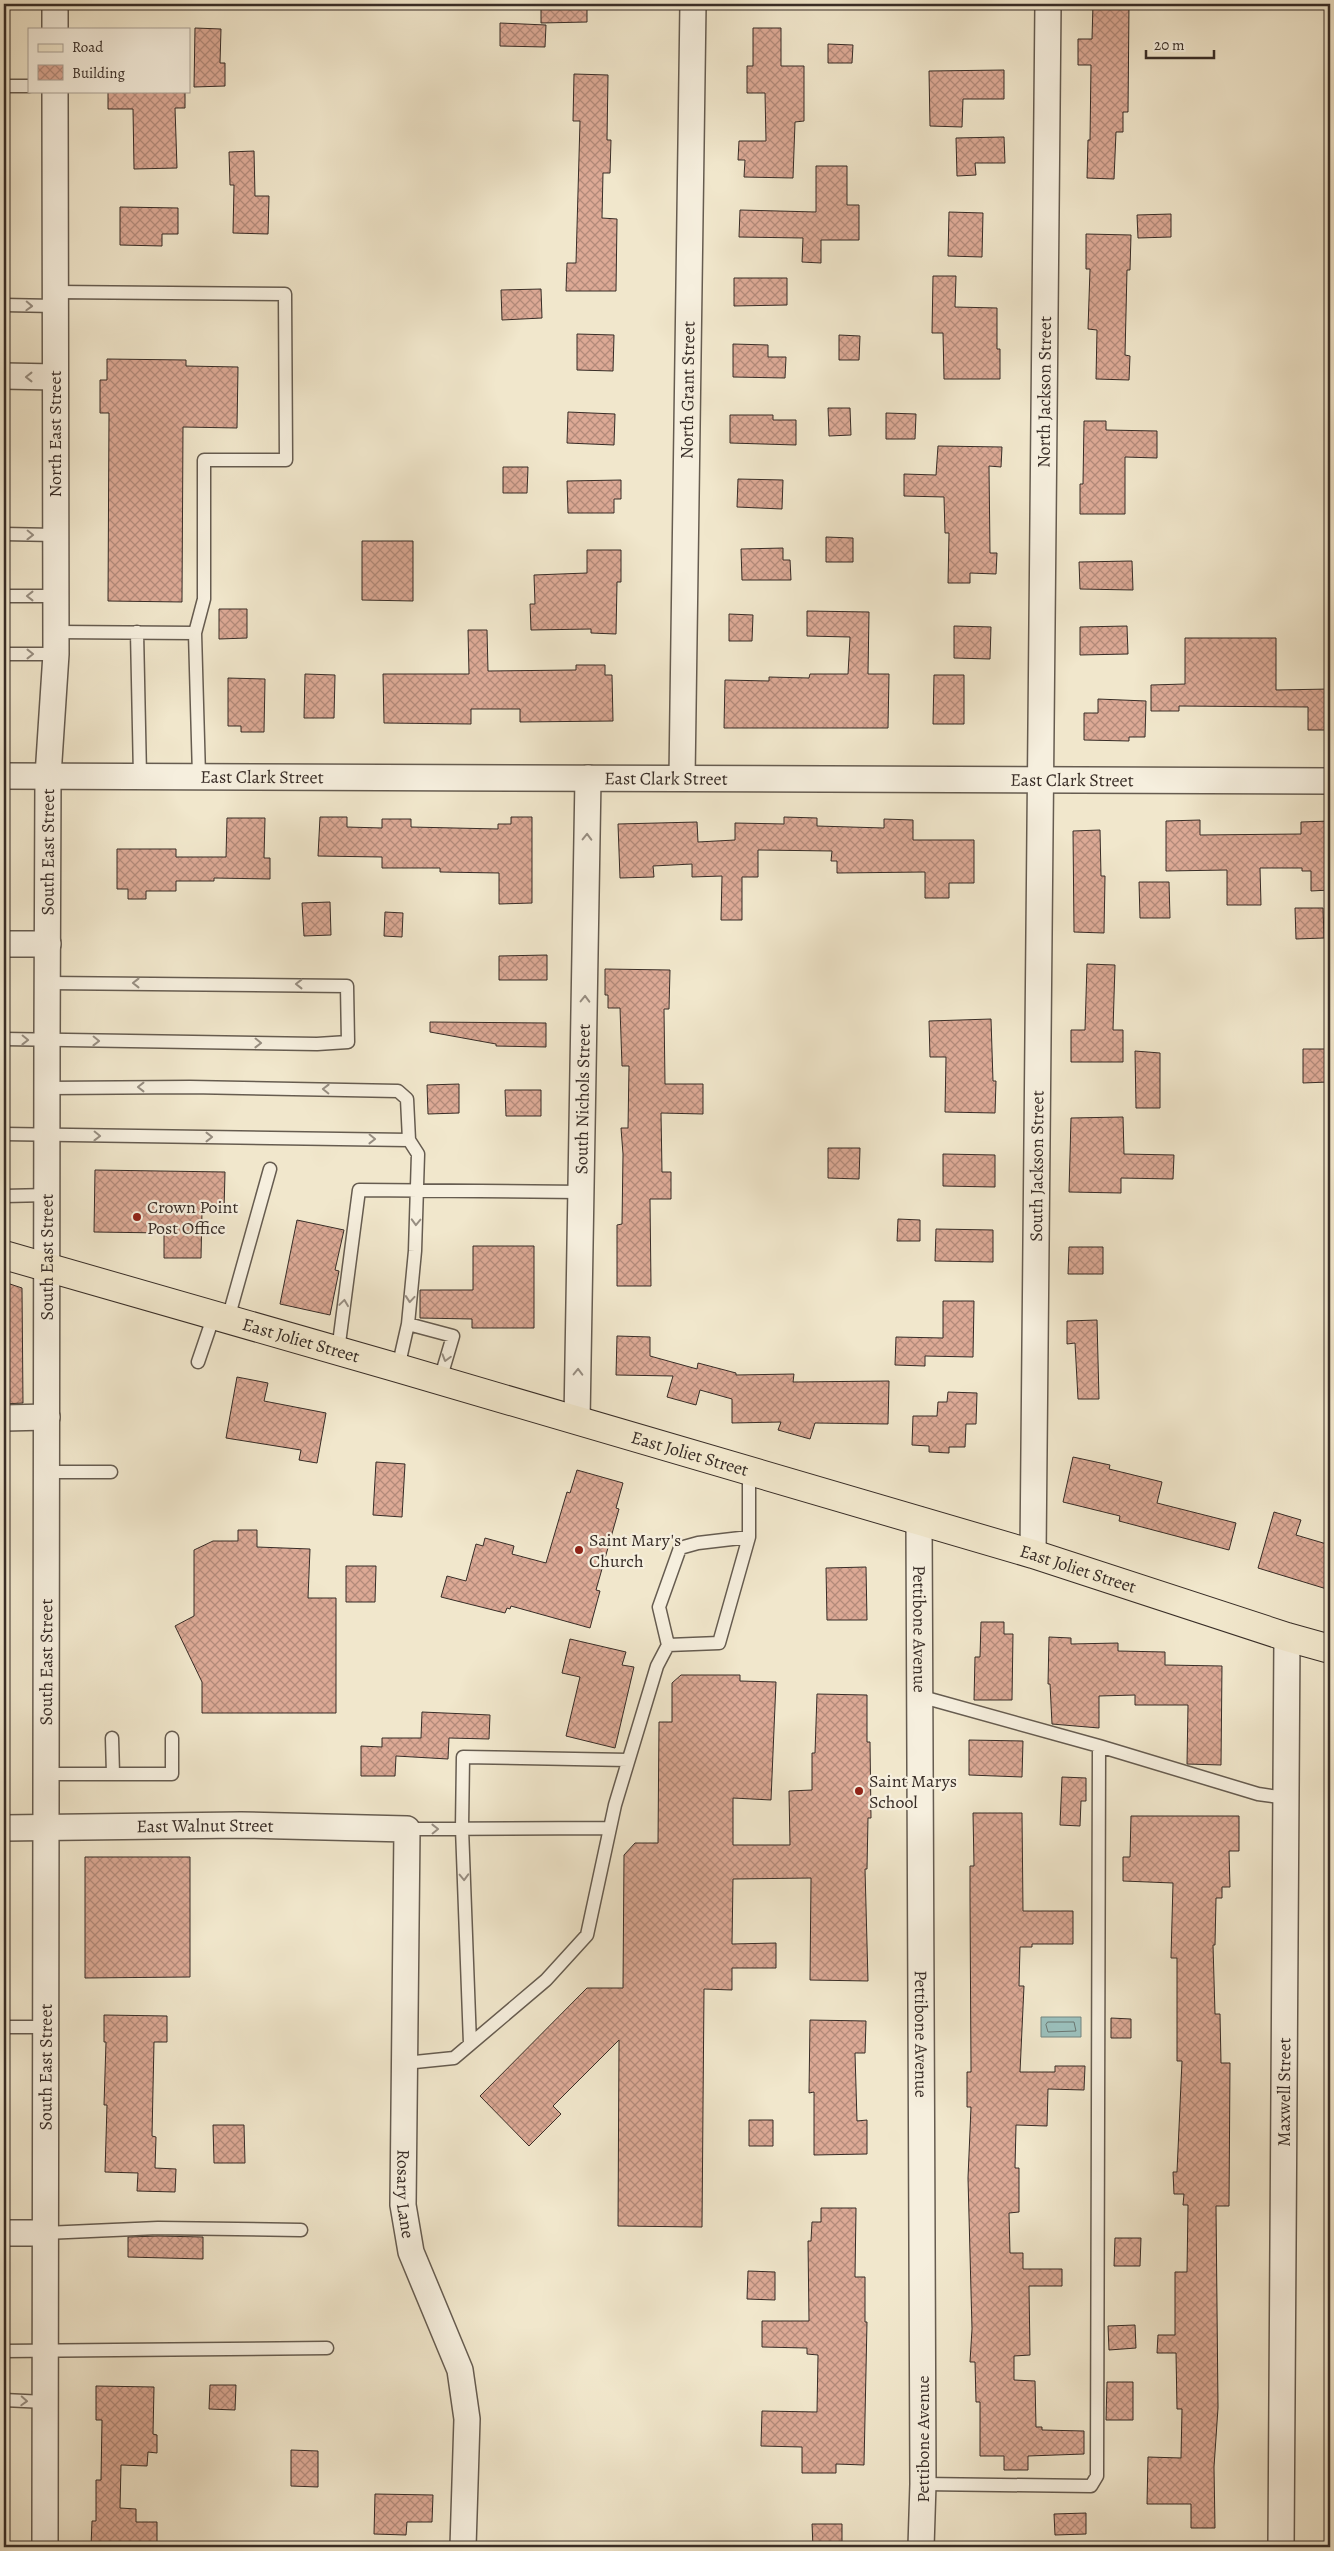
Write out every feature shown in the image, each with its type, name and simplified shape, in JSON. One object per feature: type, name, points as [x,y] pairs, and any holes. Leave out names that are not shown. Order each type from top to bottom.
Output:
[{"type":"main road","name":"East Joliet Street","points":[[4,1255],[48,1266],[919,1520],[1033,1554],[1287,1637],[1330,1648]]},
{"type":"street","points":[[55,4],[55,28]]},
{"type":"street","name":"North Grant Street","points":[[682,778],[693,4]]},
{"type":"street","name":"North Jackson Street","points":[[1041,780],[1048,4]]},
{"type":"street","name":"North East Street","points":[[48,776],[56,643],[55,92]]},
{"type":"street","points":[[4,376],[55,377]]},
{"type":"street","name":"East Clark Street","points":[[4,776],[1330,781]]},
{"type":"street","name":"South East Street","points":[[44,2547],[48,776]]},
{"type":"street","name":"South Nichols Street","points":[[577,1420],[588,778]]},
{"type":"street","name":"South Jackson Street","points":[[1033,1554],[1041,780]]},
{"type":"street","points":[[4,944],[48,944]]},
{"type":"street","points":[[4,1418],[47,1417]]},
{"type":"street","name":"Pettibone Avenue","points":[[919,1520],[923,2484],[921,2547]]},
{"type":"street","name":"Maxwell Street","points":[[1282,2547],[1287,1637]]},
{"type":"street","name":"East Walnut Street","points":[[4,1828],[241,1825],[407,1829]]},
{"type":"street","name":"Rosary Lane","points":[[407,1829],[403,2205],[411,2252],[460,2370],[467,2419],[463,2547]]},
{"type":"street","points":[[4,2233],[45,2233]]},
{"type":"lane","points":[[4,86],[28,86]]},
{"type":"lane","points":[[4,305],[55,299],[285,294],[286,460],[204,460],[204,599],[195,633],[199,776]]},
{"type":"lane","points":[[4,534],[56,535]]},
{"type":"lane","points":[[4,596],[56,596]]},
{"type":"lane","points":[[4,654],[56,643],[137,632],[195,633]]},
{"type":"lane","points":[[137,632],[140,776]]},
{"type":"lane","points":[[4,1039],[317,1044],[348,1042],[347,986],[48,983]]},
{"type":"lane","points":[[48,1088],[190,1087],[398,1090],[407,1099],[409,1140],[418,1154],[408,1324],[398,1368]]},
{"type":"lane","points":[[4,1134],[409,1140]]},
{"type":"lane","points":[[198,1362],[221,1317],[270,1169]]},
{"type":"lane","points":[[338,1351],[359,1190],[416,1193],[582,1192]]},
{"type":"lane","points":[[4,1196],[48,1195]]},
{"type":"lane","points":[[408,1324],[453,1336],[440,1380]]},
{"type":"lane","points":[[668,1644],[719,1643],[749,1537],[749,1471]]},
{"type":"lane","points":[[47,1472],[111,1472]]},
{"type":"lane","points":[[405,2063],[454,2058],[546,1980],[587,1935],[610,1828],[628,1760],[657,1666],[668,1644],[659,1607],[680,1548],[698,1543],[749,1537]]},
{"type":"lane","points":[[919,1696],[1099,1746],[1258,1794],[1286,1798]]},
{"type":"lane","points":[[112,1738],[113,1774]]},
{"type":"lane","points":[[46,1774],[172,1774],[172,1738]]},
{"type":"lane","points":[[923,2484],[1091,2486],[1097,2476],[1099,1746]]},
{"type":"lane","points":[[470,2044],[462,1828],[463,1757],[628,1760]]},
{"type":"lane","points":[[407,1829],[610,1828]]},
{"type":"lane","points":[[4,2027],[46,2027]]},
{"type":"lane","points":[[45,2233],[158,2228],[301,2230]]},
{"type":"lane","points":[[4,2351],[327,2348]]},
{"type":"lane","points":[[4,2400],[45,2402]]},
{"type":"water","points":[[1041,2017],[1081,2017],[1081,2037],[1041,2037]]},
{"type":"building","points":[[541,4],[587,4],[587,22],[541,23]]},
{"type":"building","points":[[1093,4],[1129,4],[1128,112],[1123,112],[1123,132],[1116,132],[1114,179],[1087,178],[1088,140],[1090,140],[1091,65],[1078,65],[1078,39],[1092,39]]},
{"type":"building","points":[[500,23],[546,25],[545,47],[500,46]]},
{"type":"building","points":[[195,28],[221,29],[220,63],[225,63],[225,86],[194,87]]},
{"type":"building","points":[[753,28],[781,28],[781,66],[804,66],[804,121],[795,122],[793,178],[744,177],[745,160],[738,160],[739,141],[766,141],[765,93],[747,93],[747,66],[753,66]]},
{"type":"building","points":[[828,44],[853,45],[852,63],[828,63]]},
{"type":"building","points":[[1004,70],[1004,99],[963,99],[962,127],[930,126],[929,71]]},
{"type":"building","points":[[574,74],[608,75],[607,140],[611,140],[610,173],[603,173],[602,218],[617,219],[616,291],[566,291],[567,263],[576,263],[580,121],[573,121]]},
{"type":"building","points":[[108,92],[185,92],[185,108],[175,108],[177,168],[134,169],[133,109],[108,109]]},
{"type":"building","points":[[1004,137],[1005,163],[975,163],[976,175],[957,176],[956,138]]},
{"type":"building","points":[[254,151],[255,196],[269,196],[268,234],[233,233],[234,185],[230,185],[229,152]]},
{"type":"building","points":[[816,166],[847,166],[847,205],[859,205],[859,240],[821,240],[821,263],[802,262],[803,238],[739,237],[740,210],[816,212]]},
{"type":"building","points":[[120,207],[178,208],[178,234],[162,234],[162,246],[120,245]]},
{"type":"building","points":[[949,212],[983,213],[982,257],[948,256]]},
{"type":"building","points":[[1171,214],[1171,237],[1138,238],[1137,215]]},
{"type":"building","points":[[1086,234],[1131,235],[1130,270],[1127,270],[1125,355],[1130,356],[1129,380],[1096,379],[1097,330],[1088,329],[1090,269],[1086,269]]},
{"type":"building","points":[[933,276],[956,276],[955,307],[997,308],[997,349],[1000,349],[1000,379],[944,379],[943,333],[932,333]]},
{"type":"building","points":[[734,278],[787,278],[787,305],[734,306]]},
{"type":"building","points":[[541,289],[542,318],[502,320],[501,290]]},
{"type":"building","points":[[577,334],[614,335],[613,371],[577,370]]},
{"type":"building","points":[[839,335],[860,336],[859,360],[839,360]]},
{"type":"building","points":[[733,344],[768,345],[768,357],[786,357],[785,378],[733,377]]},
{"type":"building","points":[[107,359],[186,360],[186,366],[238,367],[237,428],[183,427],[182,602],[108,601],[109,413],[100,413],[100,380],[107,380]]},
{"type":"building","points":[[828,408],[850,408],[851,435],[829,436]]},
{"type":"building","points":[[568,412],[615,414],[614,445],[567,443]]},
{"type":"building","points":[[886,413],[916,414],[915,439],[886,439]]},
{"type":"building","points":[[730,415],[773,415],[773,420],[796,420],[796,445],[730,443]]},
{"type":"building","points":[[1084,421],[1106,421],[1106,430],[1157,431],[1157,458],[1125,457],[1125,514],[1080,514],[1080,484],[1083,484]]},
{"type":"building","points":[[938,446],[1002,447],[1001,467],[989,466],[990,553],[997,553],[996,574],[970,573],[970,583],[948,583],[949,533],[945,533],[944,497],[904,496],[904,474],[936,475]]},
{"type":"building","points":[[503,467],[528,467],[527,493],[503,493]]},
{"type":"building","points":[[738,479],[783,480],[782,509],[737,507]]},
{"type":"building","points":[[621,480],[621,499],[614,499],[614,513],[568,513],[567,481]]},
{"type":"building","points":[[826,537],[853,538],[853,562],[826,562]]},
{"type":"building","points":[[362,541],[413,541],[413,601],[362,600]]},
{"type":"building","points":[[783,548],[783,560],[790,560],[791,580],[742,580],[741,549]]},
{"type":"building","points":[[587,550],[621,550],[621,582],[617,582],[616,634],[591,633],[591,629],[531,630],[530,604],[535,604],[534,575],[587,573]]},
{"type":"building","points":[[1132,561],[1133,590],[1080,589],[1079,562]]},
{"type":"building","points":[[219,609],[247,609],[247,638],[219,639]]},
{"type":"building","points":[[807,611],[869,612],[868,674],[889,674],[888,728],[724,728],[725,680],[769,681],[769,677],[809,678],[810,674],[848,674],[850,637],[807,636]]},
{"type":"building","points":[[729,614],[753,615],[752,641],[729,641]]},
{"type":"building","points":[[954,626],[991,627],[990,659],[954,658]]},
{"type":"building","points":[[1127,626],[1128,654],[1080,655],[1080,627]]},
{"type":"building","points":[[468,630],[487,630],[488,671],[576,670],[576,665],[605,665],[605,675],[612,675],[613,721],[520,722],[520,709],[471,709],[471,724],[384,723],[383,674],[469,674]]},
{"type":"building","points":[[1185,638],[1276,638],[1276,690],[1330,689],[1330,730],[1308,730],[1308,707],[1179,706],[1179,711],[1151,711],[1151,685],[1185,684]]},
{"type":"building","points":[[305,674],[335,675],[334,718],[304,718]]},
{"type":"building","points":[[934,675],[964,675],[964,724],[933,724]]},
{"type":"building","points":[[228,678],[265,679],[264,732],[241,732],[241,726],[228,726]]},
{"type":"building","points":[[1098,699],[1146,701],[1145,737],[1129,737],[1129,741],[1084,740],[1084,713],[1098,713]]},
{"type":"building","points":[[320,817],[347,817],[347,827],[382,828],[382,819],[411,819],[411,827],[498,829],[498,824],[511,824],[511,817],[532,817],[532,903],[499,904],[499,873],[440,872],[440,868],[382,868],[382,857],[318,856]]},
{"type":"building","points":[[784,817],[817,818],[817,826],[884,828],[884,819],[913,820],[913,840],[974,840],[974,883],[949,883],[949,898],[925,898],[925,872],[837,873],[837,861],[831,861],[832,851],[758,850],[758,877],[742,877],[742,920],[721,920],[722,876],[692,877],[692,864],[653,866],[654,877],[620,878],[618,824],[697,822],[698,842],[735,840],[735,823],[784,824]]},
{"type":"building","points":[[227,818],[265,818],[264,858],[270,858],[270,879],[214,878],[214,881],[176,881],[176,891],[146,891],[146,899],[128,899],[128,889],[117,889],[117,849],[176,849],[176,857],[226,857]]},
{"type":"building","points":[[1200,820],[1200,835],[1301,834],[1301,822],[1330,821],[1330,890],[1311,891],[1311,871],[1302,871],[1302,868],[1260,868],[1261,905],[1227,905],[1227,870],[1166,871],[1166,821]]},
{"type":"building","points":[[1100,830],[1101,876],[1105,876],[1104,933],[1074,932],[1073,831]]},
{"type":"building","points":[[1139,882],[1169,882],[1170,918],[1140,918]]},
{"type":"building","points":[[330,902],[331,935],[304,936],[302,903]]},
{"type":"building","points":[[1295,908],[1323,908],[1324,938],[1296,939]]},
{"type":"building","points":[[385,912],[403,913],[402,937],[384,936]]},
{"type":"building","points":[[547,955],[547,980],[499,980],[499,956]]},
{"type":"building","points":[[1087,964],[1115,965],[1113,1030],[1123,1030],[1123,1062],[1071,1062],[1071,1030],[1085,1030]]},
{"type":"building","points":[[605,969],[670,970],[669,1009],[664,1009],[665,1084],[703,1084],[703,1114],[661,1113],[662,1172],[671,1172],[671,1199],[650,1199],[651,1286],[617,1286],[617,1225],[622,1224],[623,1154],[621,1128],[628,1128],[629,1066],[622,1066],[620,1008],[608,1008],[608,995],[605,995]]},
{"type":"building","points":[[991,1019],[993,1081],[996,1081],[995,1113],[945,1112],[946,1057],[930,1057],[929,1021]]},
{"type":"building","points":[[430,1022],[546,1023],[546,1047],[496,1046],[496,1044],[430,1032]]},
{"type":"building","points":[[1303,1049],[1327,1049],[1328,1082],[1303,1083]]},
{"type":"building","points":[[1135,1051],[1160,1053],[1160,1108],[1136,1108]]},
{"type":"building","points":[[459,1084],[459,1113],[428,1114],[427,1085]]},
{"type":"building","points":[[505,1090],[541,1090],[541,1116],[506,1116]]},
{"type":"building","points":[[1123,1117],[1124,1154],[1174,1155],[1173,1179],[1121,1178],[1121,1193],[1069,1192],[1071,1118]]},
{"type":"building","points":[[828,1148],[860,1148],[859,1179],[828,1178]]},
{"type":"building","points":[[943,1154],[995,1155],[995,1187],[943,1186]]},
{"type":"building","points":[[95,1170],[225,1172],[224,1211],[202,1211],[201,1258],[164,1258],[164,1233],[94,1232]]},
{"type":"building","points":[[898,1219],[920,1220],[920,1241],[897,1241]]},
{"type":"building","points":[[297,1220],[344,1230],[335,1270],[339,1271],[330,1315],[280,1304]]},
{"type":"building","points":[[936,1229],[993,1230],[993,1262],[935,1261]]},
{"type":"building","points":[[473,1246],[534,1246],[534,1328],[472,1328],[472,1319],[420,1318],[420,1290],[473,1290]]},
{"type":"building","points":[[1069,1247],[1103,1247],[1103,1274],[1068,1274]]},
{"type":"building","points":[[4,1282],[22,1288],[23,1403],[4,1404]]},
{"type":"building","points":[[943,1301],[974,1301],[973,1357],[925,1356],[925,1366],[895,1365],[896,1337],[943,1338]]},
{"type":"building","points":[[1097,1320],[1099,1399],[1078,1399],[1075,1343],[1067,1344],[1067,1321]]},
{"type":"building","points":[[617,1336],[650,1337],[650,1356],[697,1369],[698,1363],[736,1373],[736,1375],[794,1374],[793,1382],[889,1381],[888,1424],[815,1423],[810,1439],[778,1430],[781,1422],[732,1423],[732,1399],[700,1390],[696,1405],[667,1397],[673,1376],[616,1375]]},
{"type":"building","points":[[237,1377],[268,1383],[264,1401],[326,1413],[317,1463],[299,1460],[301,1450],[226,1438]]},
{"type":"building","points":[[948,1392],[977,1393],[976,1424],[966,1424],[965,1447],[949,1447],[949,1453],[929,1452],[929,1446],[912,1445],[913,1416],[937,1416],[938,1402],[947,1402]]},
{"type":"building","points":[[1073,1457],[1110,1465],[1109,1469],[1162,1482],[1157,1503],[1236,1523],[1229,1550],[1119,1521],[1120,1516],[1063,1502]]},
{"type":"building","points":[[376,1462],[405,1464],[402,1517],[373,1515]]},
{"type":"building","name":"Saint Mary's Church","points":[[577,1470],[623,1483],[616,1508],[619,1509],[596,1590],[600,1591],[590,1628],[511,1606],[510,1609],[507,1608],[505,1613],[441,1597],[447,1576],[466,1581],[476,1544],[483,1546],[485,1538],[514,1546],[512,1554],[546,1563],[567,1492],[570,1493]]},
{"type":"building","points":[[1274,1512],[1301,1520],[1296,1535],[1330,1545],[1330,1590],[1258,1568]]},
{"type":"building","points":[[238,1530],[257,1530],[257,1547],[310,1549],[308,1598],[336,1598],[336,1713],[202,1713],[202,1682],[175,1626],[194,1616],[194,1550],[213,1541],[238,1541]]},
{"type":"building","points":[[346,1566],[376,1566],[375,1602],[346,1602]]},
{"type":"building","points":[[866,1567],[867,1620],[827,1620],[826,1568]]},
{"type":"building","points":[[981,1622],[1004,1622],[1004,1634],[1013,1634],[1012,1700],[974,1700],[975,1657],[980,1657]]},
{"type":"building","points":[[1049,1637],[1071,1638],[1071,1644],[1118,1643],[1118,1651],[1165,1652],[1165,1665],[1222,1666],[1221,1765],[1187,1764],[1188,1705],[1135,1705],[1135,1695],[1099,1696],[1099,1728],[1052,1724],[1050,1684],[1048,1684]]},
{"type":"building","points":[[570,1639],[626,1652],[622,1665],[634,1667],[615,1748],[566,1736],[580,1677],[562,1673]]},
{"type":"building","points":[[681,1675],[740,1675],[740,1681],[776,1682],[771,1800],[733,1798],[733,1845],[790,1845],[789,1791],[812,1790],[812,1753],[815,1753],[817,1694],[867,1695],[867,1742],[870,1742],[871,1818],[868,1818],[867,1869],[865,1869],[868,1981],[810,1980],[811,1878],[733,1879],[732,1944],[776,1943],[776,1968],[732,1968],[732,1990],[704,1989],[702,2227],[618,2226],[619,2040],[553,2106],[561,2114],[529,2146],[480,2096],[587,1988],[623,1988],[624,1855],[635,1843],[658,1843],[659,1722],[672,1722],[672,1683]]},
{"type":"building","points":[[422,1712],[490,1715],[489,1739],[449,1738],[448,1759],[396,1756],[395,1776],[361,1776],[361,1746],[382,1747],[382,1738],[421,1738]]},
{"type":"building","points":[[969,1740],[1023,1741],[1022,1777],[969,1775]]},
{"type":"building","points":[[1062,1777],[1086,1778],[1086,1801],[1081,1801],[1080,1826],[1060,1825]]},
{"type":"building","points":[[973,1813],[1022,1813],[1023,1911],[1073,1911],[1073,1944],[1032,1944],[1032,1947],[1020,1947],[1019,1986],[1024,1986],[1020,2072],[1055,2072],[1055,2066],[1085,2066],[1084,2090],[1048,2089],[1047,2126],[1016,2125],[1015,2168],[1019,2168],[1019,2212],[1009,2213],[1010,2253],[1023,2253],[1023,2269],[1062,2269],[1062,2286],[1029,2286],[1030,2355],[1014,2356],[1014,2380],[1035,2381],[1036,2427],[1042,2427],[1042,2430],[1084,2431],[1084,2454],[1028,2456],[1028,2470],[1004,2470],[1004,2456],[980,2456],[980,2402],[976,2402],[975,2362],[970,2362],[972,2329],[968,2178],[971,2107],[967,2107],[967,2072],[971,2072],[970,1866],[974,1866]]},
{"type":"building","points":[[1131,1816],[1239,1816],[1239,1851],[1229,1851],[1230,1887],[1222,1887],[1222,1898],[1216,1898],[1215,1945],[1213,1945],[1215,2014],[1220,2014],[1221,2063],[1230,2063],[1229,2206],[1216,2206],[1218,2408],[1214,2467],[1215,2528],[1191,2528],[1191,2504],[1147,2504],[1148,2457],[1181,2458],[1182,2409],[1177,2409],[1176,2353],[1157,2353],[1158,2335],[1175,2335],[1175,2272],[1187,2272],[1188,2205],[1183,2205],[1184,2194],[1174,2194],[1173,2172],[1177,2172],[1182,2061],[1177,2061],[1177,1958],[1171,1958],[1173,1883],[1123,1881],[1123,1857],[1130,1857]]},
{"type":"building","points":[[85,1857],[190,1857],[190,1977],[85,1978]]},
{"type":"building","points":[[104,2015],[167,2016],[167,2042],[154,2042],[152,2136],[156,2137],[155,2168],[176,2169],[175,2192],[137,2191],[138,2173],[105,2172],[107,2105],[104,2105],[106,2042],[104,2042]]},
{"type":"building","points":[[1111,2018],[1131,2019],[1131,2038],[1111,2038]]},
{"type":"building","points":[[810,2020],[866,2021],[865,2053],[855,2053],[857,2121],[867,2120],[867,2154],[814,2155],[814,2092],[809,2093]]},
{"type":"building","points":[[749,2120],[773,2120],[773,2146],[749,2146]]},
{"type":"building","points":[[213,2125],[244,2125],[245,2163],[214,2163]]},
{"type":"building","points":[[821,2208],[856,2208],[855,2277],[865,2277],[865,2322],[867,2322],[864,2465],[836,2464],[836,2473],[802,2473],[802,2447],[761,2446],[762,2411],[817,2412],[818,2355],[807,2354],[807,2348],[762,2347],[762,2321],[809,2321],[808,2241],[811,2241],[812,2222],[821,2222]]},
{"type":"building","points":[[128,2237],[203,2237],[203,2259],[128,2257]]},
{"type":"building","points":[[1115,2238],[1141,2238],[1140,2266],[1114,2266]]},
{"type":"building","points":[[748,2271],[775,2272],[775,2300],[747,2299]]},
{"type":"building","points":[[1135,2325],[1136,2348],[1109,2350],[1108,2326]]},
{"type":"building","points":[[1107,2382],[1133,2382],[1133,2420],[1106,2420]]},
{"type":"building","points":[[210,2385],[236,2385],[235,2410],[209,2409]]},
{"type":"building","points":[[96,2386],[154,2387],[153,2434],[157,2435],[157,2453],[148,2452],[147,2466],[121,2465],[120,2508],[136,2509],[136,2522],[157,2522],[157,2543],[110,2542],[110,2547],[91,2547],[92,2521],[96,2521],[96,2480],[101,2480],[102,2420],[96,2420]]},
{"type":"building","points":[[291,2450],[318,2451],[318,2487],[291,2486]]},
{"type":"building","points":[[375,2494],[433,2495],[432,2522],[407,2522],[406,2535],[374,2534]]},
{"type":"building","points":[[1086,2513],[1086,2534],[1055,2535],[1054,2514]]},
{"type":"building","points":[[812,2524],[842,2524],[842,2547],[813,2547]]},
{"type":"place","name":"Crown Point Post Office","points":[[137,1217]]},
{"type":"place","name":"Saint Mary's Church","points":[[579,1550]]},
{"type":"place","name":"Saint Marys School","points":[[859,1791]]}]
